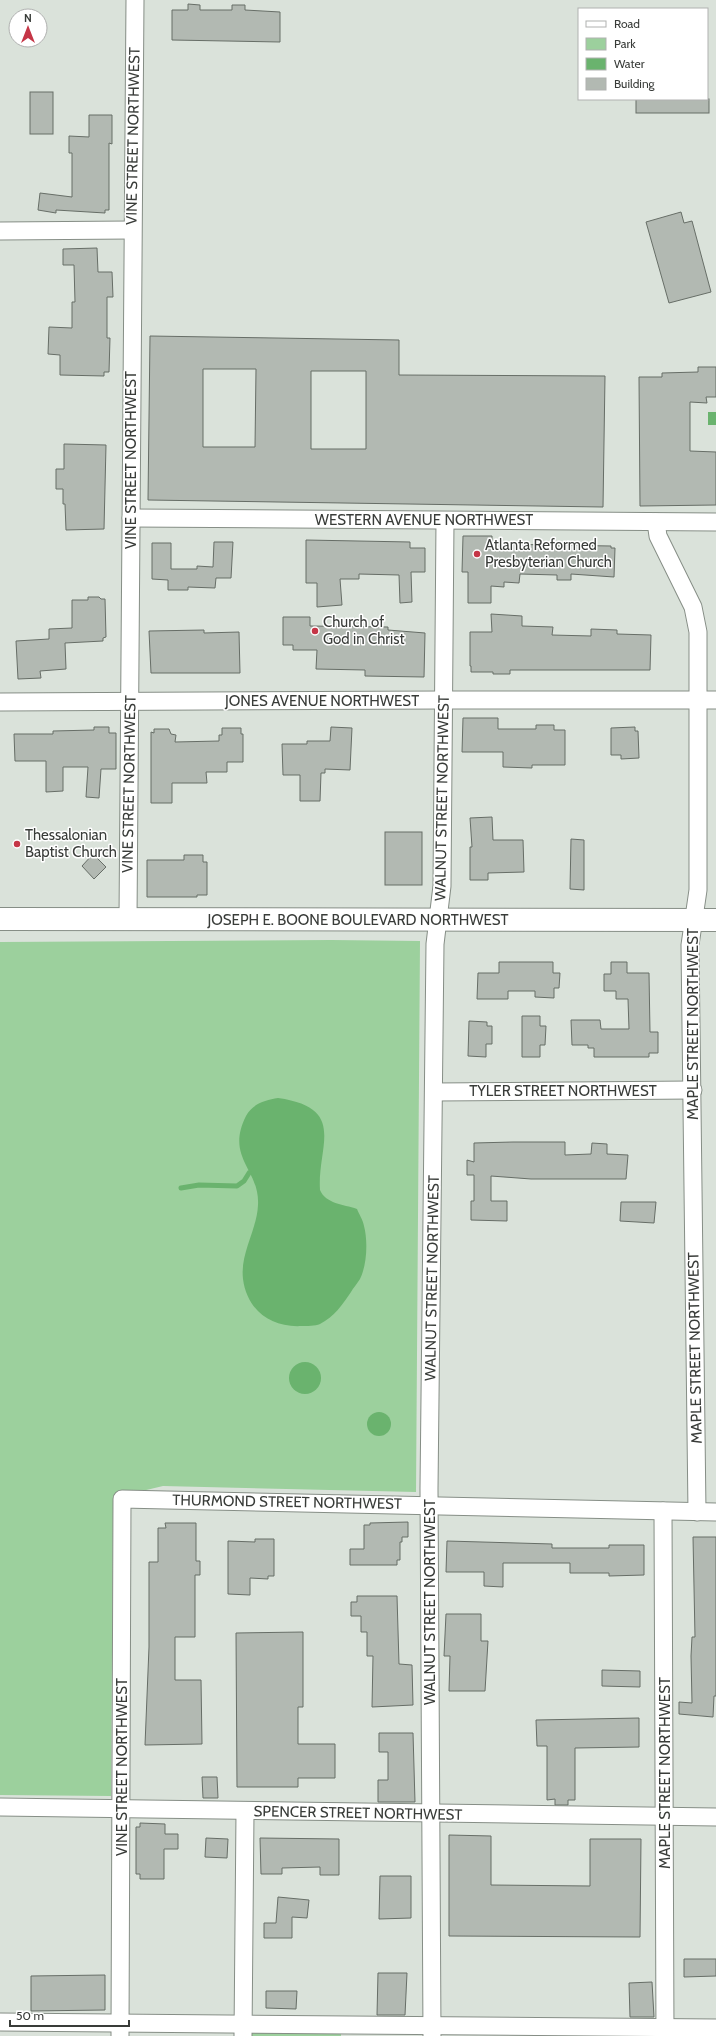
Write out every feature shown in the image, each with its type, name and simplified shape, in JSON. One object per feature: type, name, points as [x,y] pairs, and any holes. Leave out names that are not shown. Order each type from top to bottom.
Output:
[{"type":"main road","name":"JOSEPH E. BOONE BOULEVARD NORTHWEST","points":[[0,919],[716,920]]},
{"type":"street","name":"VINE STREET NORTHWEST","points":[[128,919],[132,230],[135,0]]},
{"type":"street","points":[[0,231],[132,230]]},
{"type":"street","name":"WESTERN AVENUE NORTHWEST","points":[[131,518],[716,522]]},
{"type":"street","name":"WALNUT STREET NORTHWEST","points":[[432,2031],[430,1506],[435,944],[442,886],[445,521]]},
{"type":"street","name":"MAPLE STREET NORTHWEST","points":[[656,522],[658,536],[693,607],[698,632],[698,890],[690,945],[693,1090],[697,1512]]},
{"type":"street","name":"JONES AVENUE NORTHWEST","points":[[0,702],[716,700]]},
{"type":"street","name":"TYLER STREET NORTHWEST","points":[[434,1092],[693,1090]]},
{"type":"street","name":"VINE STREET NORTHWEST","points":[[120,2030],[122,1499]]},
{"type":"street","name":"THURMOND STREET NORTHWEST","points":[[122,1499],[716,1512]]},
{"type":"street","name":"MAPLE STREET NORTHWEST","points":[[664,1511],[665,2032]]},
{"type":"street","name":"SPENCER STREET NORTHWEST","points":[[0,1807],[245,1812],[716,1817]]},
{"type":"street","points":[[243,2030],[245,1812]]},
{"type":"street","points":[[0,2022],[120,2030],[665,2032],[716,2028]]},
{"type":"green space","points":[[331,940],[420,941],[416,1492],[163,1486],[117,1497],[113,1507],[111,1796],[0,1795],[0,942]]},
{"type":"green space","points":[[249,2033],[341,2033],[341,2036],[249,2036]]},
{"type":"water","points":[[708,412],[716,412],[716,425],[708,425]]},
{"type":"water","points":[[278,1098],[300,1103],[314,1110],[321,1120],[324,1131],[324,1144],[320,1174],[320,1190],[326,1198],[331,1201],[357,1209],[363,1222],[365,1232],[365,1260],[360,1279],[338,1310],[325,1321],[316,1325],[291,1326],[280,1324],[262,1315],[250,1300],[245,1290],[243,1279],[244,1260],[255,1223],[258,1205],[254,1182],[241,1153],[239,1143],[241,1130],[246,1116],[252,1108],[264,1101]]},
{"type":"water","points":[[302,1362],[308,1362],[317,1366],[321,1378],[317,1390],[308,1394],[302,1394],[293,1390],[289,1381],[289,1375],[293,1366]]},
{"type":"water","points":[[379,1412],[387,1416],[391,1424],[387,1432],[379,1436],[371,1432],[367,1424],[371,1416]]},
{"type":"building","points":[[188,4],[200,5],[200,10],[232,10],[232,5],[245,5],[245,10],[280,12],[280,42],[172,40],[172,10],[188,10]]},
{"type":"building","points":[[30,92],[53,92],[53,134],[30,134]]},
{"type":"building","points":[[709,99],[709,113],[636,113],[636,100]]},
{"type":"building","points":[[89,115],[112,115],[112,144],[109,143],[109,210],[105,210],[105,213],[56,210],[56,213],[38,210],[40,193],[72,197],[72,153],[69,153],[69,136],[89,137]]},
{"type":"building","points":[[681,212],[684,223],[692,221],[711,292],[669,303],[646,222]]},
{"type":"building","points":[[97,248],[98,272],[112,272],[113,297],[107,297],[107,338],[110,338],[109,372],[104,372],[104,376],[60,375],[60,355],[48,354],[49,327],[72,328],[72,302],[75,302],[74,265],[63,265],[63,249]]},
{"type":"building","points":[[150,336],[399,340],[399,375],[605,376],[603,507],[148,500]],"holes":[[[203,369],[256,369],[255,447],[203,447]],[[311,371],[366,371],[366,449],[311,449]]]},
{"type":"building","points":[[698,367],[716,367],[716,397],[706,397],[707,403],[690,402],[690,451],[716,452],[716,505],[640,506],[639,377],[662,377],[662,373],[698,372]]},
{"type":"building","points":[[64,444],[106,445],[104,529],[66,530],[63,489],[56,489],[56,469],[64,469]]},
{"type":"building","points":[[463,536],[492,536],[492,544],[611,546],[611,548],[615,548],[614,577],[571,574],[571,580],[557,580],[557,575],[520,574],[519,583],[504,582],[504,587],[491,586],[491,603],[468,603],[468,572],[462,572]]},
{"type":"building","points":[[306,540],[410,542],[410,548],[425,548],[425,572],[411,572],[412,602],[400,603],[399,575],[359,574],[359,579],[340,579],[342,605],[317,607],[317,583],[306,583]]},
{"type":"building","points":[[214,542],[233,542],[231,578],[216,578],[215,588],[188,587],[188,590],[168,590],[168,580],[152,579],[152,543],[171,543],[171,569],[197,569],[197,566],[213,567]]},
{"type":"building","points":[[88,597],[99,597],[101,599],[105,599],[106,637],[103,638],[103,641],[65,643],[66,669],[40,671],[41,678],[18,679],[16,641],[49,639],[49,629],[72,628],[72,600],[88,600]]},
{"type":"building","points":[[491,614],[522,616],[522,626],[553,627],[552,635],[591,636],[591,629],[617,630],[617,634],[651,635],[650,670],[510,670],[510,674],[471,672],[470,632],[492,632]]},
{"type":"building","points":[[283,617],[310,617],[310,626],[388,627],[388,630],[425,633],[424,677],[365,676],[365,670],[316,669],[317,650],[293,650],[293,645],[283,645]]},
{"type":"building","points":[[204,630],[204,633],[239,632],[240,673],[151,673],[149,631]]},
{"type":"building","points":[[463,718],[498,718],[498,729],[536,729],[536,725],[554,725],[554,730],[565,730],[565,765],[532,765],[532,768],[503,767],[503,752],[462,752]]},
{"type":"building","points":[[94,727],[109,727],[109,733],[116,733],[116,769],[101,769],[99,798],[86,797],[88,767],[63,767],[63,791],[46,792],[46,761],[15,761],[14,734],[53,734],[53,731],[94,730]]},
{"type":"building","points":[[331,727],[352,728],[350,770],[325,769],[325,773],[321,773],[320,801],[300,801],[300,775],[283,775],[282,744],[307,744],[307,741],[330,741]]},
{"type":"building","points":[[635,727],[635,731],[638,731],[639,758],[621,759],[621,755],[611,755],[611,728]]},
{"type":"building","points":[[222,728],[241,728],[241,734],[243,734],[243,762],[227,762],[227,772],[206,772],[207,783],[172,783],[172,803],[151,803],[151,732],[154,733],[154,729],[169,729],[171,734],[176,735],[175,742],[219,741],[219,735],[222,735]]},
{"type":"building","points":[[492,817],[493,840],[523,840],[524,872],[488,873],[488,880],[470,880],[470,847],[472,847],[470,818]]},
{"type":"building","points":[[385,832],[422,832],[422,885],[385,885]]},
{"type":"building","points":[[571,839],[584,840],[584,890],[570,889]]},
{"type":"building","points":[[93,854],[106,867],[94,879],[82,866]]},
{"type":"building","points":[[184,855],[203,855],[203,862],[207,862],[207,895],[197,895],[197,897],[147,897],[147,860],[184,860]]},
{"type":"building","points":[[499,962],[553,962],[553,973],[560,973],[559,988],[554,988],[554,998],[535,997],[535,991],[508,991],[508,999],[477,999],[478,973],[499,973]]},
{"type":"building","points":[[611,962],[627,962],[627,973],[649,973],[650,1032],[658,1032],[658,1053],[649,1053],[649,1057],[594,1057],[594,1048],[588,1048],[588,1045],[572,1045],[571,1020],[600,1020],[601,1029],[629,1029],[628,999],[616,999],[616,991],[604,991],[604,974],[611,974]]},
{"type":"building","points":[[522,1016],[540,1016],[540,1026],[546,1026],[545,1045],[540,1045],[540,1057],[522,1057]]},
{"type":"building","points":[[469,1021],[487,1022],[487,1026],[492,1026],[492,1044],[486,1044],[486,1057],[468,1056]]},
{"type":"building","points":[[565,1142],[565,1155],[591,1154],[592,1143],[607,1144],[607,1154],[628,1155],[626,1179],[531,1179],[491,1176],[491,1201],[507,1201],[507,1221],[471,1220],[471,1201],[474,1201],[474,1175],[467,1175],[467,1160],[474,1162],[474,1143]]},
{"type":"building","points":[[621,1202],[656,1202],[654,1223],[620,1221]]},
{"type":"building","points":[[408,1522],[408,1537],[402,1537],[402,1542],[400,1542],[400,1560],[397,1560],[397,1565],[350,1565],[350,1549],[364,1549],[364,1525],[370,1525],[370,1523]]},
{"type":"building","points":[[165,1523],[196,1523],[196,1561],[200,1561],[200,1575],[195,1575],[195,1637],[175,1637],[175,1680],[201,1680],[202,1744],[145,1745],[149,1647],[149,1562],[158,1562],[158,1528],[166,1528]]},
{"type":"building","points":[[693,1537],[716,1537],[716,1696],[714,1696],[713,1717],[679,1714],[679,1702],[692,1703],[691,1656],[692,1637],[695,1637]]},
{"type":"building","points":[[255,1539],[274,1539],[274,1576],[268,1576],[268,1579],[250,1578],[250,1595],[228,1594],[228,1541],[255,1542]]},
{"type":"building","points":[[447,1541],[552,1544],[552,1548],[609,1548],[609,1545],[644,1545],[644,1575],[609,1576],[609,1573],[570,1573],[570,1563],[503,1563],[503,1587],[484,1586],[484,1572],[446,1572]]},
{"type":"building","points":[[357,1596],[397,1596],[399,1664],[412,1665],[413,1705],[372,1707],[373,1656],[367,1656],[367,1632],[361,1632],[361,1616],[351,1616],[351,1602],[357,1602]]},
{"type":"building","points":[[446,1614],[481,1614],[481,1641],[488,1641],[485,1691],[449,1691],[450,1656],[444,1656]]},
{"type":"building","points":[[303,1632],[303,1707],[298,1707],[298,1744],[335,1744],[335,1778],[298,1778],[298,1787],[237,1787],[236,1633]]},
{"type":"building","points":[[602,1670],[640,1671],[640,1687],[602,1686]]},
{"type":"building","points":[[639,1718],[639,1747],[575,1748],[575,1800],[568,1800],[568,1805],[555,1805],[555,1799],[547,1800],[547,1746],[537,1746],[536,1720]]},
{"type":"building","points":[[379,1733],[413,1733],[415,1802],[378,1802],[378,1780],[388,1780],[388,1752],[379,1752]]},
{"type":"building","points":[[202,1777],[217,1777],[218,1798],[203,1798]]},
{"type":"building","points":[[140,1823],[165,1824],[165,1834],[178,1834],[178,1849],[164,1849],[164,1879],[140,1879],[140,1874],[136,1874],[136,1827],[140,1827]]},
{"type":"building","points":[[449,1835],[491,1836],[491,1885],[590,1886],[590,1839],[641,1839],[640,1937],[449,1936]]},
{"type":"building","points":[[206,1838],[228,1839],[227,1858],[205,1857]]},
{"type":"building","points":[[260,1838],[339,1839],[339,1875],[320,1875],[320,1867],[282,1868],[282,1874],[261,1874]]},
{"type":"building","points":[[380,1876],[411,1876],[411,1918],[379,1919]]},
{"type":"building","points":[[278,1897],[309,1900],[307,1918],[292,1917],[292,1938],[264,1938],[264,1923],[276,1923]]},
{"type":"building","points":[[684,1959],[716,1959],[716,1976],[684,1977]]},
{"type":"building","points":[[378,1973],[407,1973],[405,2015],[377,2015]]},
{"type":"building","points":[[105,1975],[105,2010],[31,2011],[31,1976]]},
{"type":"building","points":[[652,1982],[654,2017],[630,2017],[629,1983]]},
{"type":"building","points":[[266,1991],[297,1991],[296,2009],[266,2008]]},
{"type":"waterway","points":[[181,1188],[199,1185],[237,1186],[244,1181],[249,1173]]},
{"type":"place","name":"Atlanta Reformed Presbyterian Church","points":[[477,554]]},
{"type":"place","name":"Church of God in Christ","points":[[315,631]]},
{"type":"place","name":"Thessalonian Baptist Church","points":[[17,844]]}]
